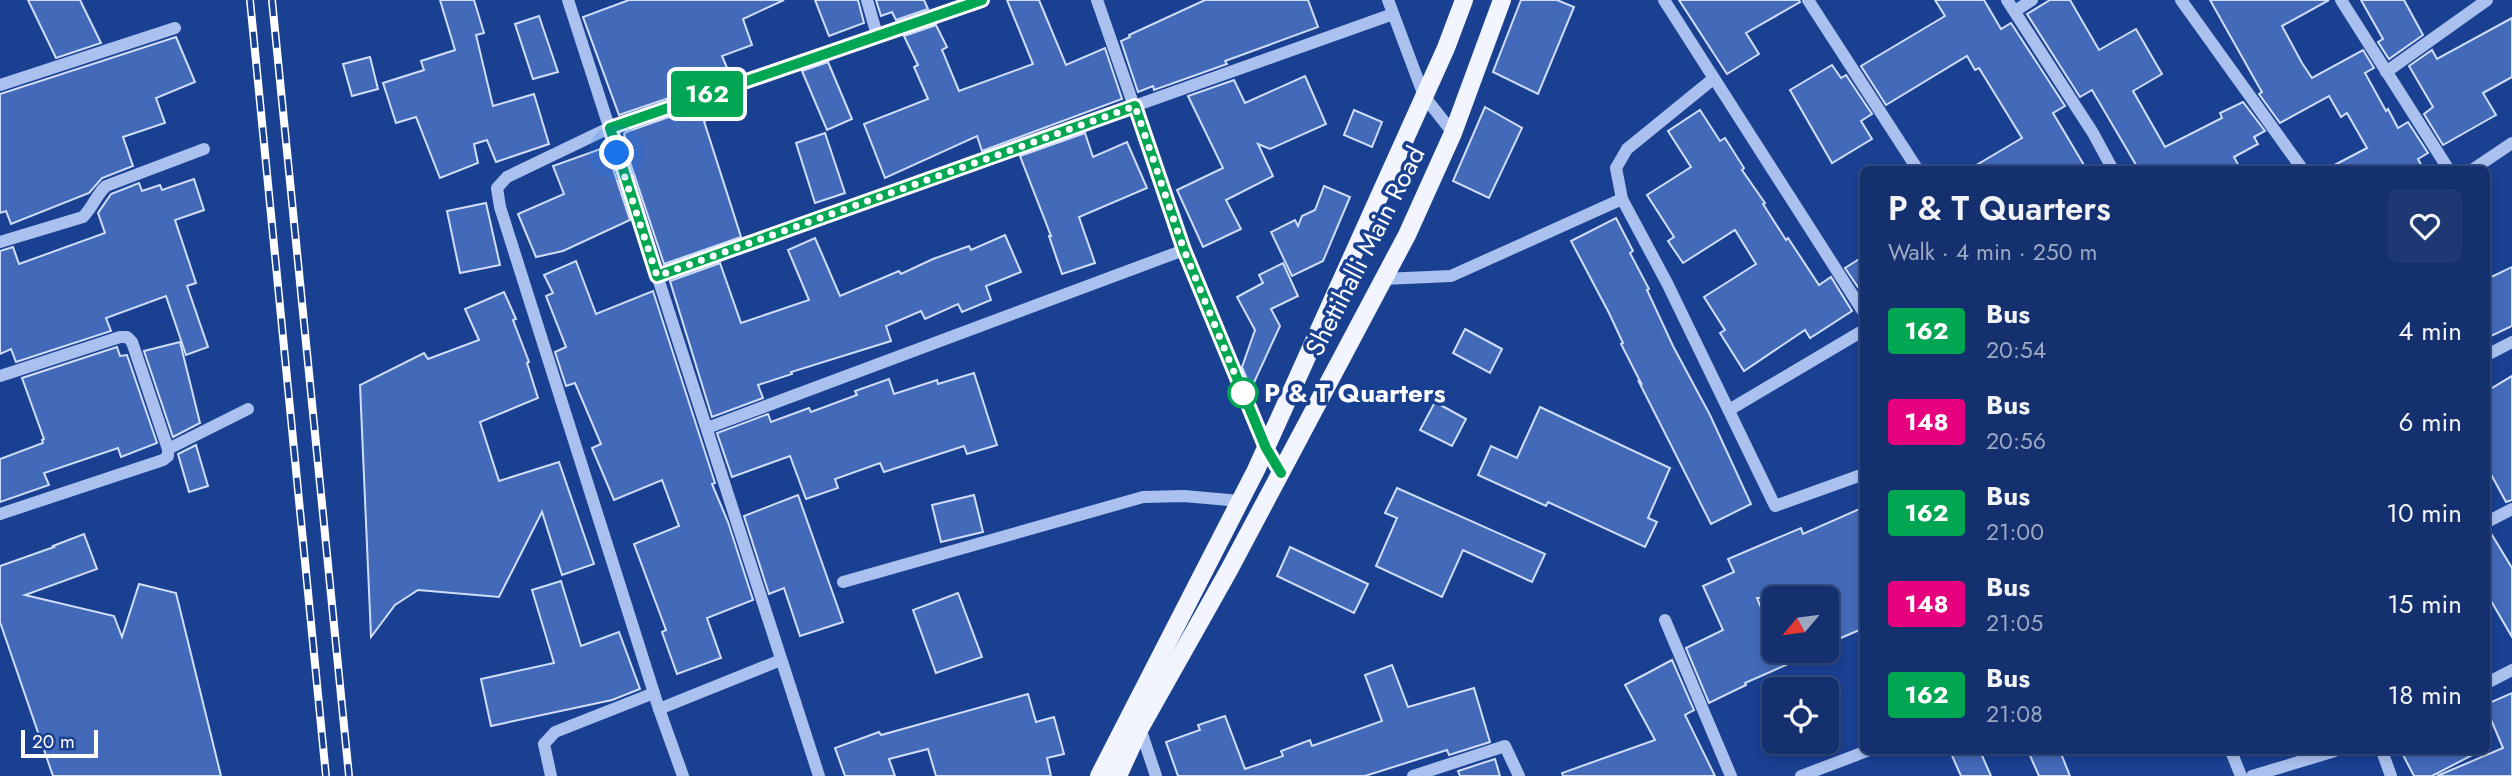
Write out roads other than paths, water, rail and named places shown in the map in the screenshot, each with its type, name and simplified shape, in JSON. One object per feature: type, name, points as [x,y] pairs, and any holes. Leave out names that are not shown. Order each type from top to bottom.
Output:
[{"type":"main road","name":"Shettihalli Main Road","points":[[1099,776],[1266,448],[1424,96],[1464,0]]},
{"type":"main road","name":"Shettihalli Main Road","points":[[1118,776],[1140,728],[1281,473],[1407,235],[1453,133],[1502,0]]},
{"type":"street","points":[[568,0],[819,776]]},
{"type":"street","points":[[867,0],[877,35]]},
{"type":"street","points":[[683,776],[659,709],[500,207],[497,188],[507,177],[610,128],[982,0]]},
{"type":"street","points":[[1097,0],[1184,250],[1266,448],[1281,473]]},
{"type":"street","points":[[1388,0],[1424,96],[1453,133]]},
{"type":"street","points":[[1664,0],[1860,307]]},
{"type":"street","points":[[1808,0],[1915,166]]},
{"type":"street","points":[[2032,0],[2011,6],[2094,133],[2111,166]]},
{"type":"street","points":[[2181,0],[2300,166]]},
{"type":"street","points":[[2341,0],[2446,166]]},
{"type":"street","points":[[2386,72],[2487,0]]},
{"type":"street","points":[[657,276],[1394,14]]},
{"type":"street","points":[[0,85],[175,28]]},
{"type":"street","points":[[1713,79],[1627,149],[1616,168],[1622,199],[1667,283],[1775,506],[1860,475]]},
{"type":"street","points":[[2478,166],[2512,143]]},
{"type":"street","points":[[0,242],[83,217],[90,210],[98,193],[106,186],[204,149]]},
{"type":"street","points":[[1383,279],[1451,276],[1622,199]]},
{"type":"street","points":[[707,428],[1184,250]]},
{"type":"street","points":[[1729,410],[1860,332]]},
{"type":"street","points":[[0,376],[127,337],[132,342],[168,449],[168,456],[163,460],[0,514]]},
{"type":"street","points":[[2490,353],[2512,342]]},
{"type":"street","points":[[168,449],[248,409]]},
{"type":"street","points":[[843,582],[1143,497],[1184,496],[1240,501]]},
{"type":"street","points":[[2490,520],[2512,509]]},
{"type":"street","points":[[1665,620],[1731,776]]},
{"type":"street","points":[[659,709],[782,660]]},
{"type":"street","points":[[2490,681],[2512,670]]},
{"type":"street","points":[[551,776],[544,744],[555,732],[654,693]]},
{"type":"street","points":[[1140,728],[1156,776]]},
{"type":"street","points":[[1413,776],[1505,746],[1519,776]]},
{"type":"street","points":[[1801,776],[1860,754]]},
{"type":"street","points":[[2232,754],[2241,776]]},
{"type":"street","points":[[2252,776],[2325,754]]},
{"type":"street","points":[[2383,754],[2391,776]]},
{"type":"railway","points":[[250,0],[326,776]]},
{"type":"railway","points":[[272,0],[349,776]]},
{"type":"place","name":"P & T Quarters","points":[[1243,393]]}]
